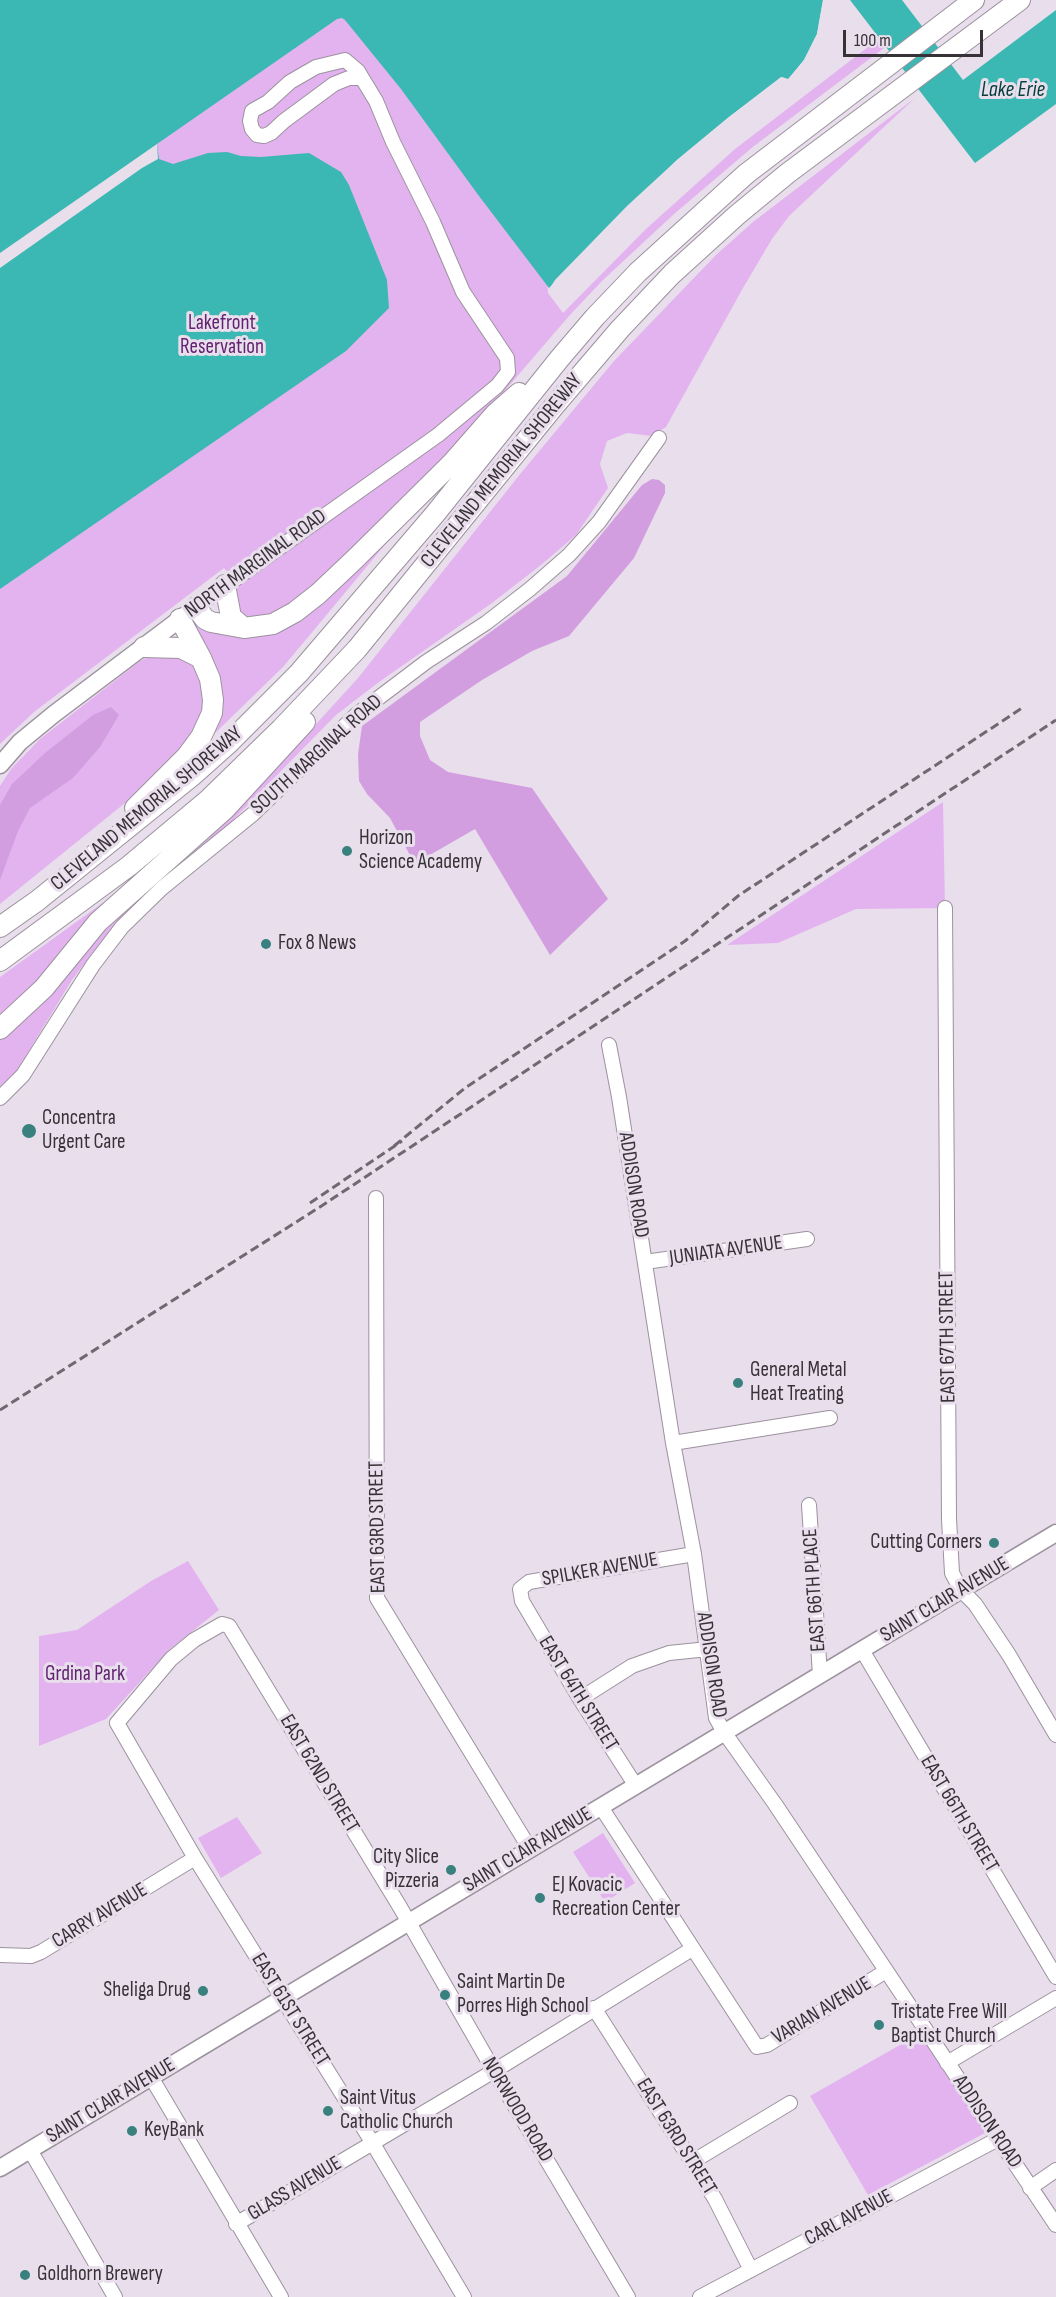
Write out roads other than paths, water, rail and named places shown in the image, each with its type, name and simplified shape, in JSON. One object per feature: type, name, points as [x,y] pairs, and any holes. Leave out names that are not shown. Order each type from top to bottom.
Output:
[{"type":"highway","name":"CLEVELAND MEMORIAL SHOREWAY","points":[[0,927],[37,901],[192,776],[229,743],[299,673],[435,514],[560,358],[638,272],[746,174],[974,0]]},
{"type":"highway","name":"CLEVELAND MEMORIAL SHOREWAY","points":[[0,961],[129,866],[208,800],[281,729],[357,649],[555,405],[620,329],[672,274],[788,172],[1020,0]]},
{"type":"highway","points":[[196,607],[205,619],[244,628],[273,624],[295,612],[318,594],[452,463],[495,414],[560,358]]},
{"type":"highway","points":[[225,585],[231,616],[244,628]]},
{"type":"highway","points":[[70,874],[187,756],[201,737],[212,713],[210,679],[180,619]]},
{"type":"highway","points":[[144,647],[181,648],[201,658]]},
{"type":"highway","points":[[0,1029],[44,988],[98,922],[225,809],[283,748],[312,715],[357,649]]},
{"type":"main road","name":"NORTH MARGINAL ROAD","points":[[0,765],[20,742],[54,714],[196,607]]},
{"type":"main road","name":"SAINT CLAIR AVENUE","points":[[0,2168],[1056,1533]]},
{"type":"street","points":[[345,60],[358,71],[362,78],[349,78],[334,84],[271,133],[264,136],[257,135],[252,129],[250,121],[252,111],[268,102],[290,82],[316,67],[345,60]]},
{"type":"street","name":"NORTH MARGINAL ROAD","points":[[196,607],[438,435],[497,386],[508,372],[508,363],[504,353],[463,292],[376,101],[362,78]]},
{"type":"street","name":"SOUTH MARGINAL ROAD","points":[[0,1098],[23,1075],[93,965],[122,927],[162,888],[253,814],[357,715],[426,662],[486,623],[569,555],[599,522],[659,438]]},
{"type":"street","name":"EAST 67TH STREET","points":[[945,908],[949,1519],[952,1573],[961,1590],[975,1604],[1009,1655],[1056,1735]]},
{"type":"street","name":"ADDISON ROAD","points":[[609,1045],[673,1443],[694,1554],[716,1718],[723,1732],[775,1804],[1056,2225]]},
{"type":"street","name":"EAST 63RD STREET","points":[[376,1198],[376,1598],[530,1849]]},
{"type":"street","name":"JUNIATA AVENUE","points":[[645,1262],[807,1239]]},
{"type":"street","points":[[673,1443],[830,1419]]},
{"type":"street","name":"EAST 66TH PLACE","points":[[809,1505],[820,1675]]},
{"type":"street","name":"SPILKER AVENUE","points":[[522,1601],[520,1589],[529,1582],[694,1554]]},
{"type":"street","name":"EAST 64TH STREET","points":[[522,1601],[580,1699],[636,1786]]},
{"type":"street","name":"EAST 61ST STREET","points":[[229,1626],[224,1624],[217,1627],[178,1652],[117,1723],[195,1858],[372,2142],[464,2297]]},
{"type":"street","name":"EAST 62ND STREET","points":[[229,1626],[400,1907],[407,1923]]},
{"type":"street","points":[[580,1699],[632,1666],[669,1653],[708,1649]]},
{"type":"street","name":"EAST 66TH STREET","points":[[862,1650],[1056,1977]]},
{"type":"street","points":[[601,1807],[692,1949]]},
{"type":"street","name":"CARRY AVENUE","points":[[0,1955],[31,1956],[41,1952],[195,1858]]},
{"type":"street","name":"NORWOOD ROAD","points":[[407,1923],[628,2297]]},
{"type":"street","name":"VARIAN AVENUE","points":[[692,1949],[757,2047],[767,2045],[886,1971]]},
{"type":"street","name":"GLASS AVENUE","points":[[236,2224],[494,2072],[692,1949]]},
{"type":"street","points":[[947,2063],[1056,1998]]},
{"type":"street","name":"EAST 63RD STREET","points":[[594,2008],[715,2199],[751,2270]]},
{"type":"street","points":[[151,2077],[280,2297]]},
{"type":"street","points":[[692,2162],[789,2103]]},
{"type":"street","name":"CARL AVENUE","points":[[700,2297],[998,2139]]},
{"type":"street","points":[[30,2150],[115,2297]]},
{"type":"street","points":[[1030,2188],[1056,2170]]},
{"type":"water","points":[[0,0],[823,0],[817,34],[804,60],[788,80],[781,77],[677,160],[549,288],[401,89],[342,18],[337,19],[157,144],[159,159],[173,164],[208,153],[227,152],[241,156],[261,157],[309,153],[341,172],[349,185],[387,280],[389,308],[346,351],[0,589]]},
{"type":"water","name":"Lake Erie","points":[[850,0],[902,0],[963,80],[1056,10],[1056,104],[975,163]]},
{"type":"railway","points":[[394,1146],[465,1088],[685,941],[738,896],[1022,708]]},
{"type":"railway","points":[[0,1410],[323,1205],[1056,720]]},
{"type":"railway","points":[[310,1203],[402,1141]]},
{"type":"place","name":"Horizon Science Academy","points":[[347,851]]},
{"type":"place","name":"Fox 8 News","points":[[266,944]]},
{"type":"place","name":"Concentra Urgent Care","points":[[29,1131]]},
{"type":"place","name":"General Metal Heat Treating","points":[[738,1383]]},
{"type":"place","name":"Cutting Corners","points":[[994,1543]]},
{"type":"place","name":"City Slice Pizzeria","points":[[451,1870]]},
{"type":"place","name":"EJ Kovacic Recreation Center","points":[[540,1898]]},
{"type":"place","name":"Sheliga Drug","points":[[203,1991]]},
{"type":"place","name":"Saint Martin De Porres High School","points":[[445,1995]]},
{"type":"place","name":"Tristate Free Will Baptist Church","points":[[879,2025]]},
{"type":"place","name":"Saint Vitus Catholic Church","points":[[328,2111]]},
{"type":"place","name":"KeyBank","points":[[132,2131]]},
{"type":"place","name":"Goldhorn Brewery","points":[[25,2275]]},
{"type":"park label","name":"Lakefront Reservation","points":[[222,336]]},
{"type":"park label","name":"Grdina Park","points":[[85,1675]]}]
